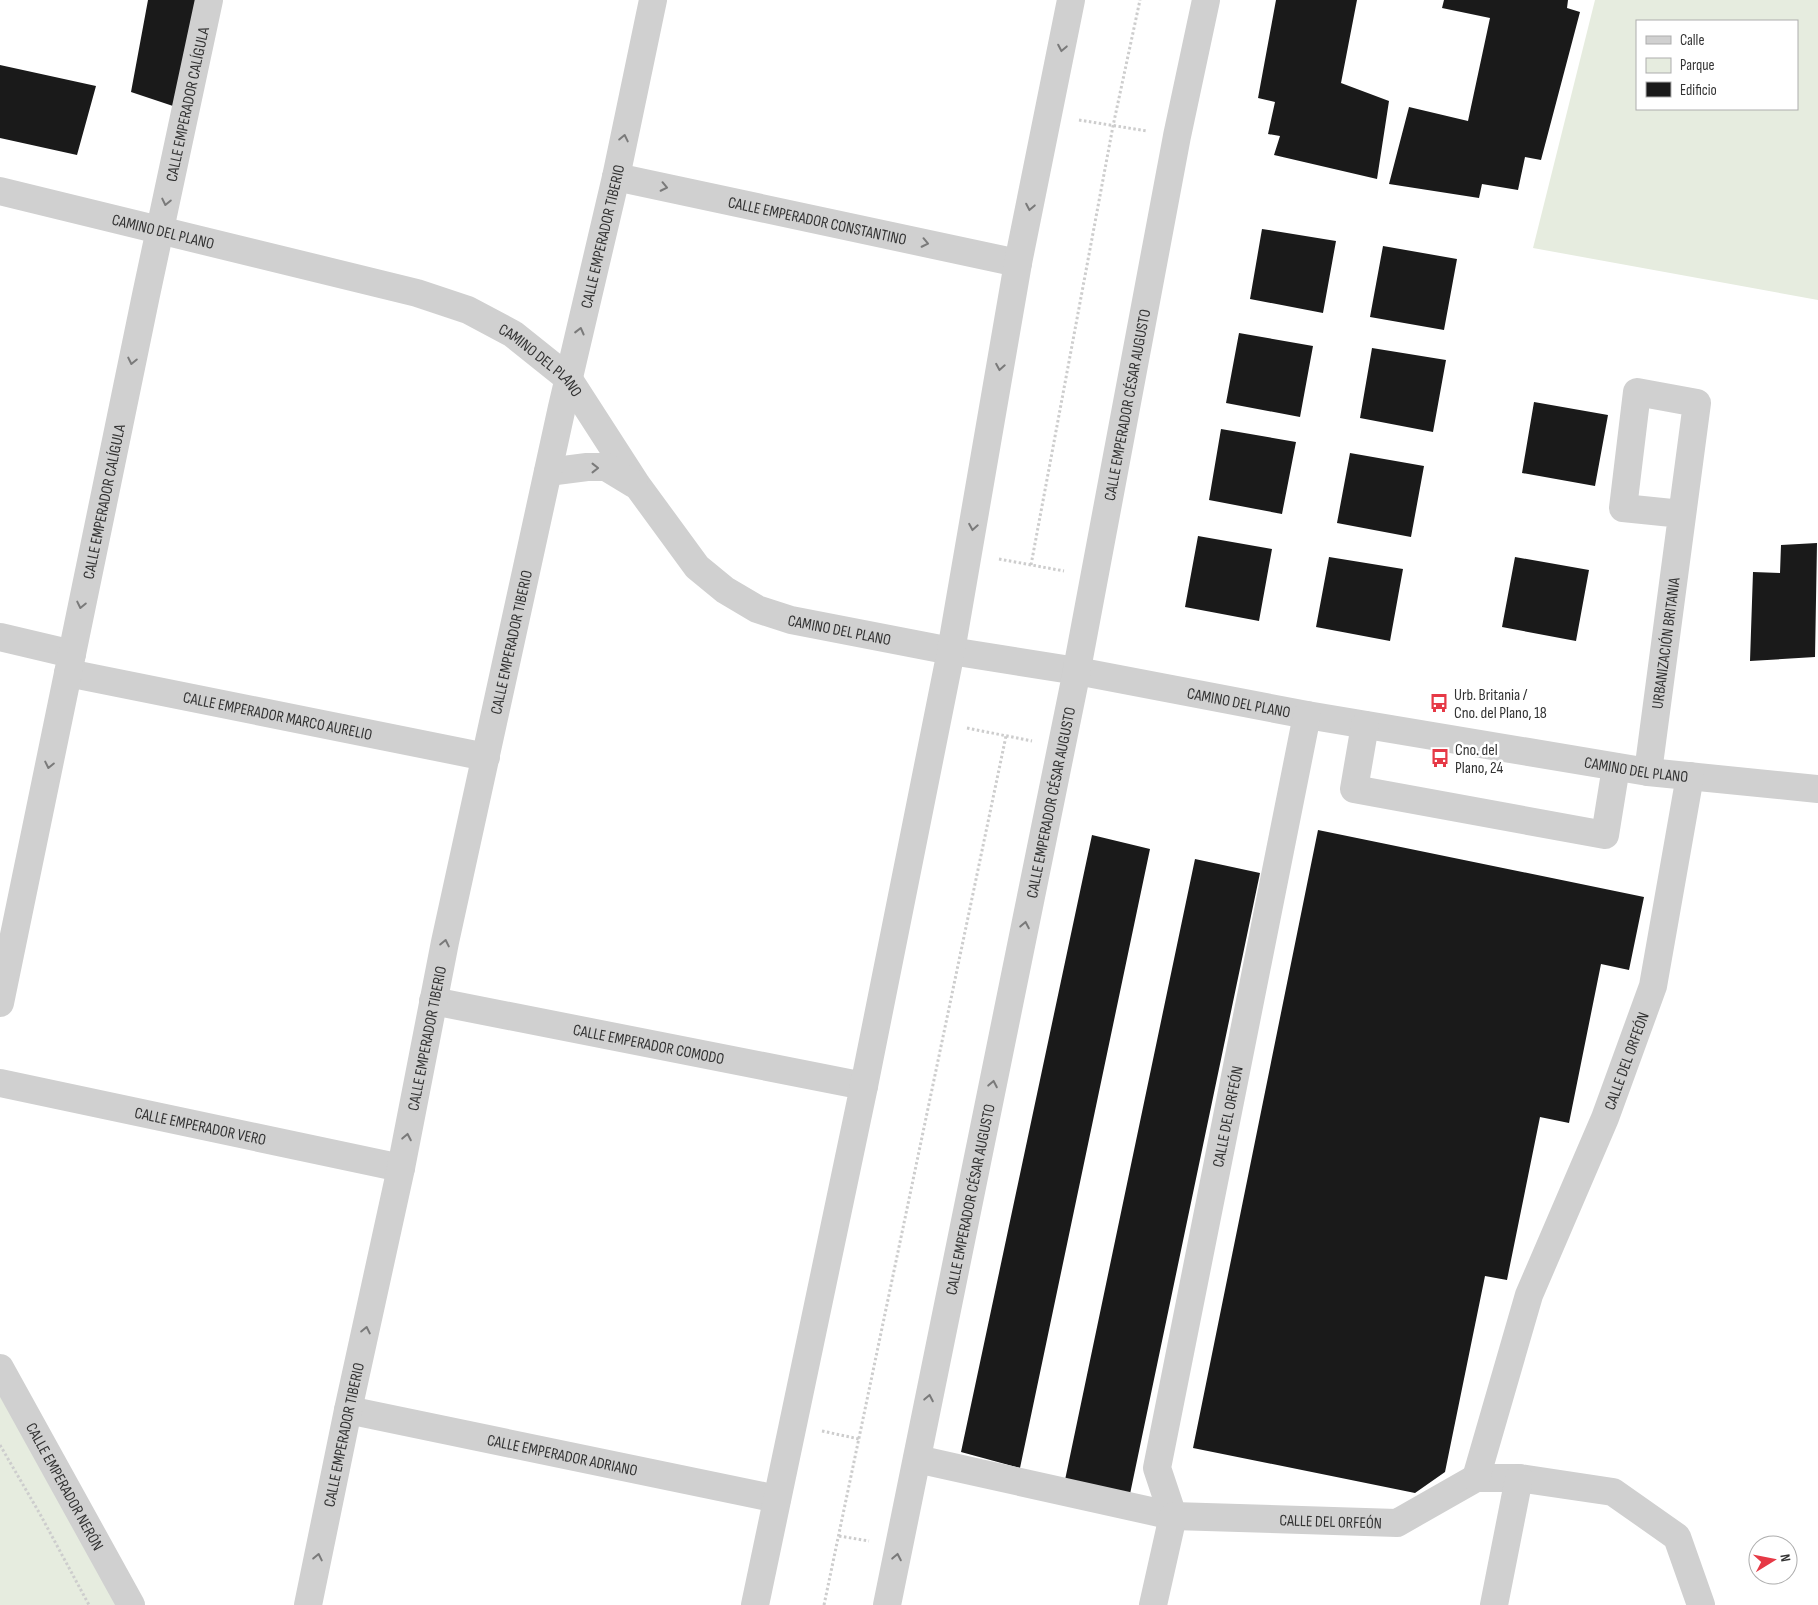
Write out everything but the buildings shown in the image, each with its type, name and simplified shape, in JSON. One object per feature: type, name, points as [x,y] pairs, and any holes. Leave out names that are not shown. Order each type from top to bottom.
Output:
[{"type":"street","name":"CALLE EMPERADOR CALÍGULA","points":[[0,1003],[209,0]]},
{"type":"street","name":"CALLE EMPERADOR TIBERIO","points":[[308,1605],[401,1168],[433,1000],[568,378],[616,177],[653,0]]},
{"type":"street","points":[[755,1605],[864,1086],[951,651],[1018,263],[1071,0]]},
{"type":"street","name":"CALLE EMPERADOR CÉSAR AUGUSTO","points":[[887,1605],[1061,747],[1177,136],[1206,0]]},
{"type":"street","name":"CALLE EMPERADOR CONSTANTINO","points":[[616,177],[1018,263]]},
{"type":"street","name":"CAMINO DEL PLANO","points":[[0,191],[417,292],[468,310],[513,334],[568,378],[637,485],[697,567],[724,590],[758,609],[791,620],[951,651],[1076,671],[1307,715],[1616,767],[1648,772],[1818,789]]},
{"type":"street","name":"URBANIZACIÓN BRITANIA","points":[[1648,772],[1697,403],[1637,392],[1623,508],[1682,514]]},
{"type":"street","points":[[548,472],[606,468],[637,485]]},
{"type":"street","name":"CALLE EMPERADOR MARCO AURELIO","points":[[0,637],[70,663],[486,757]]},
{"type":"street","name":"CALLE DEL ORFEÓN","points":[[1173,1516],[1158,1468],[1307,715]]},
{"type":"street","points":[[1365,725],[1354,789],[1605,835],[1616,767]]},
{"type":"street","name":"CALLE DEL ORFEÓN","points":[[1476,1478],[1529,1295],[1605,1118],[1653,986],[1690,776]]},
{"type":"street","name":"CALLE EMPERADOR COMODO","points":[[433,1000],[864,1086]]},
{"type":"street","name":"CALLE EMPERADOR VERO","points":[[0,1083],[401,1168]]},
{"type":"street","name":"CALLE EMPERADOR NERÓN","points":[[0,1368],[131,1605]]},
{"type":"street","name":"CALLE EMPERADOR ADRIANO","points":[[348,1410],[777,1499]]},
{"type":"street","name":"CALLE DEL ORFEÓN","points":[[917,1459],[1173,1516],[1397,1523],[1476,1478],[1518,1478],[1613,1492],[1677,1537],[1701,1605]]},
{"type":"street","points":[[1494,1605],[1518,1478]]},
{"type":"street","points":[[1153,1605],[1173,1516]]},
{"type":"path","points":[[1031,565],[1113,126],[1140,0]]},
{"type":"path","points":[[1048,116],[1177,136]]},
{"type":"path","points":[[968,553],[1094,576]]},
{"type":"path","points":[[937,722],[1061,747]]},
{"type":"path","points":[[824,1605],[1006,736]]},
{"type":"path","points":[[0,1445],[40,1514],[88,1605]]},
{"type":"green space","points":[[1595,0],[1818,0],[1818,300],[1533,248]]},
{"type":"green space","points":[[0,1368],[131,1605],[0,1605]]},
{"type":"place","name":"Urb. Britania / Cno. del Plano, 18","points":[[1439,703]]},
{"type":"place","name":"Cno. del Plano, 24","points":[[1440,758]]}]
